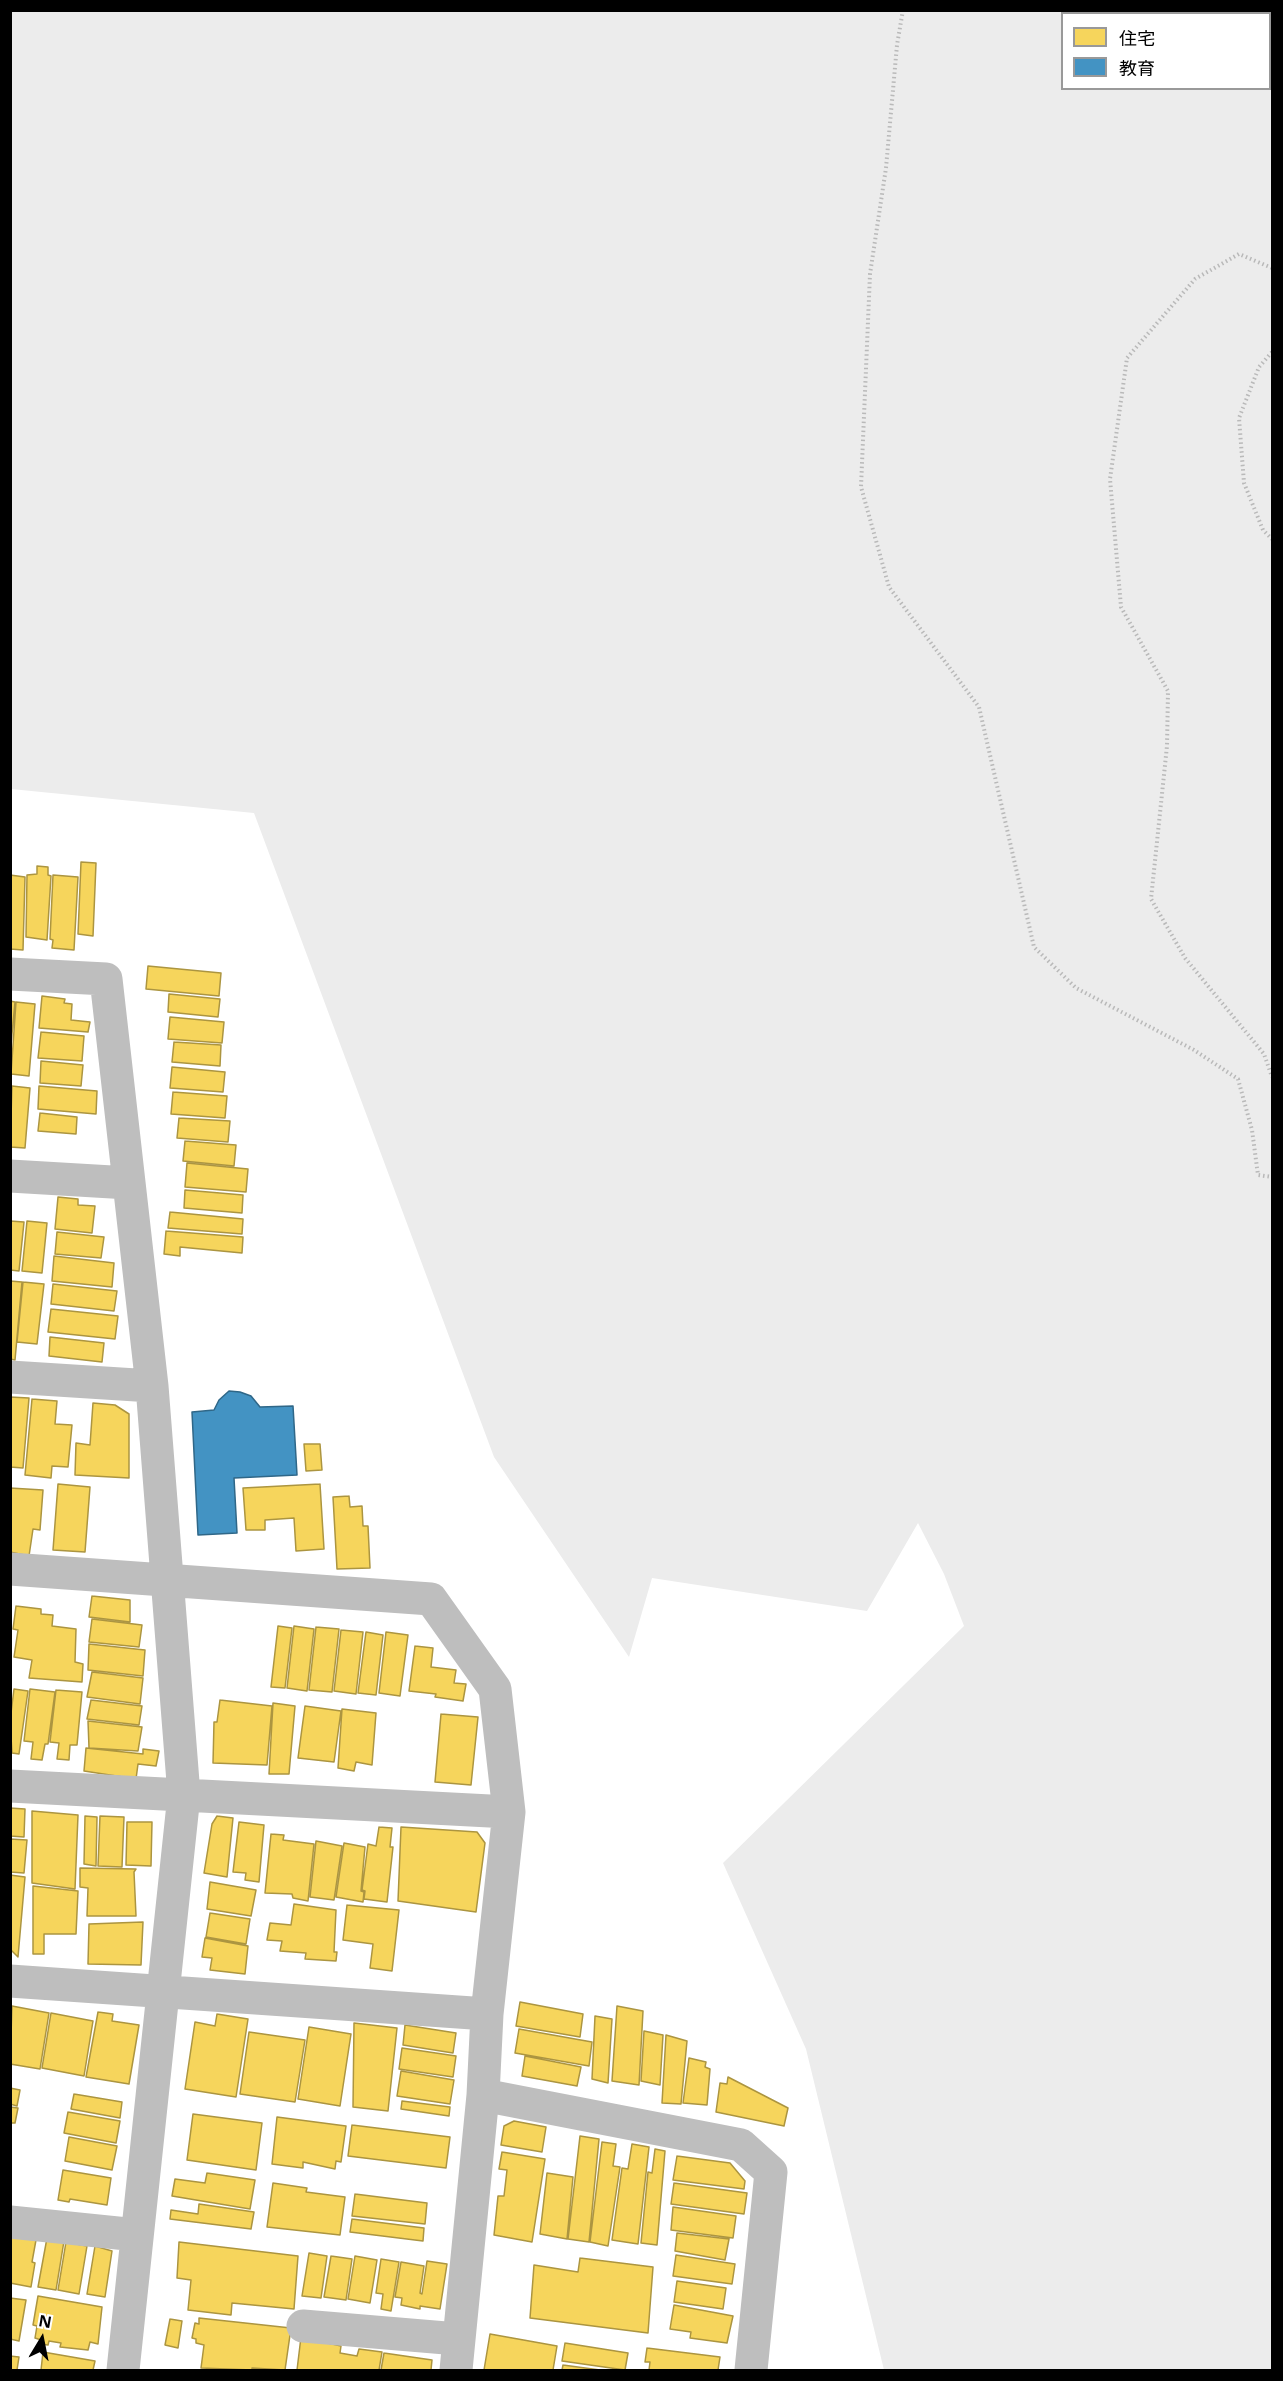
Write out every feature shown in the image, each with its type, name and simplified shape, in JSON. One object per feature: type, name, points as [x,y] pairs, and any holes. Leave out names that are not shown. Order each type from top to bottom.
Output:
[{"type":"street","points":[[10,974],[106,979],[152,1386],[184,1795],[123,2370]]},
{"type":"street","points":[[10,1176],[129,1183]]},
{"type":"street","points":[[10,1377],[152,1386]]},
{"type":"street","points":[[10,1569],[431,1599],[495,1689],[509,1812],[487,2014],[483,2095],[457,2355],[303,2326]]},
{"type":"street","points":[[10,1786],[509,1812]]},
{"type":"street","points":[[10,1982],[163,1990],[487,2014]]},
{"type":"street","points":[[483,2095],[741,2145],[771,2172],[751,2370]]},
{"type":"street","points":[[10,2222],[137,2235]]},
{"type":"path","points":[[903,10],[897,45],[886,168],[870,274],[861,488],[889,587],[979,707],[1034,947],[1076,988],[1194,1050],[1238,1079],[1252,1130],[1258,1175],[1272,1177]]},
{"type":"path","points":[[1272,268],[1239,254],[1195,279],[1127,358],[1110,479],[1121,607],[1168,691],[1167,746],[1151,899],[1185,958],[1264,1054],[1272,1077]]},
{"type":"path","points":[[1272,352],[1259,367],[1239,418],[1245,483],[1263,530],[1272,539]]},
{"type":"shaded area","points":[[10,11],[1272,11],[1272,2370],[884,2370],[806,2049],[723,1863],[964,1626],[944,1574],[918,1523],[867,1611],[652,1578],[629,1657],[494,1457],[254,813],[11,789]]},
{"type":"building: 住宅","points":[[81,862],[96,863],[93,936],[78,934]]},
{"type":"building: 住宅","points":[[37,866],[48,867],[48,875],[51,876],[47,940],[26,937],[27,875],[37,874]]},
{"type":"building: 住宅","points":[[10,875],[25,877],[23,950],[10,949]]},
{"type":"building: 住宅","points":[[53,875],[78,877],[74,950],[52,948],[53,940],[50,939]]},
{"type":"building: 住宅","points":[[148,966],[221,973],[219,996],[146,989]]},
{"type":"building: 住宅","points":[[169,994],[220,999],[218,1017],[168,1012]]},
{"type":"building: 住宅","points":[[42,996],[65,999],[64,1003],[72,1004],[71,1020],[90,1022],[88,1032],[39,1028]]},
{"type":"building: 住宅","points":[[10,1001],[15,1002],[10,1055]]},
{"type":"building: 住宅","points":[[16,1002],[35,1004],[29,1076],[11,1074]]},
{"type":"building: 住宅","points":[[170,1017],[224,1022],[222,1043],[168,1039]]},
{"type":"building: 住宅","points":[[41,1032],[84,1036],[82,1061],[38,1058]]},
{"type":"building: 住宅","points":[[174,1042],[221,1045],[220,1066],[172,1062]]},
{"type":"building: 住宅","points":[[41,1061],[83,1065],[81,1086],[40,1083]]},
{"type":"building: 住宅","points":[[172,1067],[225,1072],[223,1092],[170,1088]]},
{"type":"building: 住宅","points":[[12,1086],[30,1088],[25,1148],[10,1147]]},
{"type":"building: 住宅","points":[[39,1086],[97,1091],[96,1114],[38,1109]]},
{"type":"building: 住宅","points":[[173,1092],[227,1096],[225,1118],[171,1114]]},
{"type":"building: 住宅","points":[[40,1113],[77,1117],[76,1134],[38,1131]]},
{"type":"building: 住宅","points":[[179,1118],[230,1121],[228,1142],[177,1138]]},
{"type":"building: 住宅","points":[[185,1141],[236,1145],[234,1166],[183,1161]]},
{"type":"building: 住宅","points":[[187,1163],[248,1169],[246,1192],[185,1187]]},
{"type":"building: 住宅","points":[[185,1190],[243,1195],[242,1213],[184,1208]]},
{"type":"building: 住宅","points":[[58,1197],[78,1199],[78,1205],[95,1206],[92,1233],[55,1229]]},
{"type":"building: 住宅","points":[[170,1212],[243,1219],[242,1234],[168,1228]]},
{"type":"building: 住宅","points":[[10,1221],[24,1222],[19,1271],[10,1270]]},
{"type":"building: 住宅","points":[[27,1221],[47,1223],[42,1273],[22,1271]]},
{"type":"building: 住宅","points":[[166,1231],[243,1237],[242,1253],[180,1247],[180,1256],[164,1254]]},
{"type":"building: 住宅","points":[[57,1232],[104,1237],[101,1258],[55,1254]]},
{"type":"building: 住宅","points":[[54,1256],[114,1263],[112,1287],[52,1281]]},
{"type":"building: 住宅","points":[[10,1281],[22,1282],[15,1360],[10,1359]]},
{"type":"building: 住宅","points":[[23,1282],[44,1284],[37,1344],[17,1342]]},
{"type":"building: 住宅","points":[[53,1284],[117,1291],[114,1311],[51,1304]]},
{"type":"building: 住宅","points":[[51,1309],[118,1316],[115,1339],[48,1332]]},
{"type":"building: 住宅","points":[[50,1337],[104,1343],[102,1362],[49,1356]]},
{"type":"building: 住宅","points":[[10,1397],[29,1398],[23,1468],[10,1467]]},
{"type":"building: 住宅","points":[[32,1399],[57,1401],[55,1424],[72,1425],[68,1467],[52,1466],[51,1478],[25,1475]]},
{"type":"building: 住宅","points":[[93,1403],[115,1405],[129,1414],[129,1478],[75,1475],[76,1443],[90,1445]]},
{"type":"building: 住宅","points":[[304,1444],[320,1444],[322,1470],[306,1471]]},
{"type":"building: 住宅","points":[[58,1484],[90,1487],[85,1552],[53,1550]]},
{"type":"building: 住宅","points":[[320,1484],[324,1549],[296,1551],[294,1518],[265,1520],[265,1530],[246,1530],[243,1488]]},
{"type":"building: 住宅","points":[[10,1488],[43,1490],[40,1530],[33,1529],[29,1556],[10,1552]]},
{"type":"building: 住宅","points":[[349,1496],[350,1507],[362,1506],[363,1526],[368,1526],[370,1568],[337,1569],[333,1497]]},
{"type":"building: 住宅","points":[[92,1596],[130,1600],[130,1622],[89,1617]]},
{"type":"building: 住宅","points":[[16,1606],[41,1609],[41,1614],[53,1615],[52,1626],[76,1629],[75,1662],[83,1664],[82,1682],[29,1678],[32,1660],[14,1657],[18,1630],[13,1629]]},
{"type":"building: 住宅","points":[[92,1619],[142,1625],[139,1647],[89,1642]]},
{"type":"building: 住宅","points":[[278,1626],[292,1628],[285,1688],[271,1687]]},
{"type":"building: 住宅","points":[[294,1626],[314,1629],[307,1691],[287,1688]]},
{"type":"building: 住宅","points":[[316,1627],[339,1629],[332,1692],[309,1690]]},
{"type":"building: 住宅","points":[[341,1630],[363,1632],[356,1694],[334,1691]]},
{"type":"building: 住宅","points":[[366,1632],[383,1635],[376,1695],[358,1693]]},
{"type":"building: 住宅","points":[[386,1632],[408,1635],[400,1696],[379,1693]]},
{"type":"building: 住宅","points":[[89,1644],[145,1650],[143,1676],[88,1670]]},
{"type":"building: 住宅","points":[[415,1646],[433,1648],[431,1667],[456,1670],[454,1683],[466,1684],[463,1701],[435,1697],[436,1694],[409,1691]]},
{"type":"building: 住宅","points":[[92,1672],[143,1678],[140,1704],[87,1697]]},
{"type":"building: 住宅","points":[[14,1689],[28,1691],[19,1754],[12,1753],[10,1721]]},
{"type":"building: 住宅","points":[[30,1689],[55,1692],[48,1744],[45,1744],[42,1760],[31,1759],[33,1742],[24,1741]]},
{"type":"building: 住宅","points":[[56,1690],[82,1692],[77,1745],[70,1745],[69,1760],[57,1759],[59,1743],[50,1742]]},
{"type":"building: 住宅","points":[[91,1700],[142,1706],[139,1725],[87,1719]]},
{"type":"building: 住宅","points":[[220,1700],[272,1706],[267,1765],[213,1763],[214,1722],[217,1722]]},
{"type":"building: 住宅","points":[[273,1703],[295,1706],[289,1774],[269,1774]]},
{"type":"building: 住宅","points":[[305,1706],[341,1711],[334,1762],[298,1758]]},
{"type":"building: 住宅","points":[[342,1709],[376,1713],[372,1765],[356,1762],[354,1771],[338,1768]]},
{"type":"building: 住宅","points":[[441,1714],[478,1717],[471,1785],[435,1782]]},
{"type":"building: 住宅","points":[[88,1721],[142,1727],[138,1751],[89,1748]]},
{"type":"building: 住宅","points":[[86,1748],[143,1754],[143,1749],[159,1751],[156,1766],[138,1764],[136,1779],[84,1771]]},
{"type":"building: 住宅","points":[[10,1808],[25,1809],[24,1837],[10,1836]]},
{"type":"building: 住宅","points":[[32,1811],[78,1815],[75,1889],[32,1883]]},
{"type":"building: 住宅","points":[[85,1816],[97,1817],[96,1866],[84,1864]]},
{"type":"building: 住宅","points":[[100,1816],[124,1817],[122,1867],[98,1866]]},
{"type":"building: 住宅","points":[[217,1816],[233,1818],[227,1877],[204,1873],[212,1824]]},
{"type":"building: 住宅","points":[[127,1822],[152,1822],[151,1866],[126,1865]]},
{"type":"building: 住宅","points":[[239,1822],[264,1825],[259,1882],[245,1880],[246,1873],[233,1872]]},
{"type":"building: 住宅","points":[[379,1827],[392,1828],[390,1847],[393,1847],[387,1902],[364,1899],[365,1891],[362,1890],[368,1844],[376,1846]]},
{"type":"building: 住宅","points":[[401,1827],[477,1832],[485,1843],[476,1912],[398,1901]]},
{"type":"building: 住宅","points":[[271,1834],[284,1835],[283,1840],[314,1844],[308,1901],[293,1898],[292,1894],[265,1893]]},
{"type":"building: 住宅","points":[[10,1839],[27,1840],[24,1873],[10,1872]]},
{"type":"building: 住宅","points":[[316,1841],[342,1846],[334,1900],[310,1897]]},
{"type":"building: 住宅","points":[[344,1843],[365,1847],[361,1891],[364,1892],[363,1902],[336,1897]]},
{"type":"building: 住宅","points":[[80,1868],[136,1869],[134,1872],[136,1916],[87,1916],[88,1888],[80,1887]]},
{"type":"building: 住宅","points":[[10,1875],[25,1877],[18,1957],[10,1949]]},
{"type":"building: 住宅","points":[[210,1882],[256,1890],[251,1916],[207,1909]]},
{"type":"building: 住宅","points":[[33,1886],[78,1891],[76,1934],[44,1934],[44,1954],[33,1954]]},
{"type":"building: 住宅","points":[[294,1904],[336,1910],[334,1952],[337,1952],[336,1961],[305,1959],[306,1953],[280,1951],[282,1941],[267,1940],[270,1923],[291,1925]]},
{"type":"building: 住宅","points":[[347,1905],[399,1910],[392,1971],[370,1968],[373,1944],[343,1940]]},
{"type":"building: 住宅","points":[[210,1913],[250,1919],[246,1944],[206,1937]]},
{"type":"building: 住宅","points":[[143,1922],[141,1965],[88,1964],[89,1924]]},
{"type":"building: 住宅","points":[[205,1938],[248,1946],[245,1974],[210,1970],[212,1958],[202,1957]]},
{"type":"building: 住宅","points":[[520,2002],[583,2014],[580,2037],[516,2026]]},
{"type":"building: 住宅","points":[[12,2006],[49,2013],[40,2069],[10,2064]]},
{"type":"building: 住宅","points":[[617,2006],[643,2011],[639,2085],[612,2081]]},
{"type":"building: 住宅","points":[[98,2012],[113,2014],[112,2021],[139,2025],[129,2084],[86,2077]]},
{"type":"building: 住宅","points":[[51,2013],[93,2021],[84,2076],[42,2068]]},
{"type":"building: 住宅","points":[[217,2014],[248,2019],[236,2097],[185,2089],[195,2022],[215,2026]]},
{"type":"building: 住宅","points":[[595,2016],[612,2019],[608,2083],[592,2079]]},
{"type":"building: 住宅","points":[[354,2023],[397,2028],[388,2111],[353,2107]]},
{"type":"building: 住宅","points":[[405,2025],[456,2033],[453,2053],[403,2045]]},
{"type":"building: 住宅","points":[[309,2027],[351,2034],[340,2106],[298,2099]]},
{"type":"building: 住宅","points":[[519,2029],[592,2042],[589,2066],[515,2053]]},
{"type":"building: 住宅","points":[[644,2031],[663,2035],[660,2085],[641,2081]]},
{"type":"building: 住宅","points":[[249,2032],[305,2040],[295,2102],[240,2094]]},
{"type":"building: 住宅","points":[[666,2035],[687,2041],[681,2104],[662,2103]]},
{"type":"building: 住宅","points":[[402,2048],[456,2056],[453,2077],[399,2069]]},
{"type":"building: 住宅","points":[[525,2056],[581,2067],[577,2086],[522,2076]]},
{"type":"building: 住宅","points":[[689,2058],[706,2062],[705,2067],[710,2069],[707,2105],[683,2103]]},
{"type":"building: 住宅","points":[[401,2071],[454,2080],[450,2104],[397,2096]]},
{"type":"building: 住宅","points":[[728,2077],[788,2108],[784,2126],[716,2112],[720,2083],[727,2084]]},
{"type":"building: 住宅","points":[[10,2088],[20,2090],[17,2106],[10,2104]]},
{"type":"building: 住宅","points":[[74,2094],[122,2102],[120,2118],[71,2109]]},
{"type":"building: 住宅","points":[[402,2101],[450,2107],[449,2116],[401,2109]]},
{"type":"building: 住宅","points":[[10,2107],[18,2108],[15,2123],[10,2123]]},
{"type":"building: 住宅","points":[[68,2112],[120,2121],[116,2143],[64,2133]]},
{"type":"building: 住宅","points":[[193,2114],[262,2123],[256,2170],[187,2160]]},
{"type":"building: 住宅","points":[[277,2117],[346,2126],[341,2162],[336,2161],[335,2169],[303,2162],[303,2168],[272,2164]]},
{"type":"building: 住宅","points":[[514,2121],[546,2127],[542,2152],[501,2145],[504,2126]]},
{"type":"building: 住宅","points":[[352,2125],[450,2137],[446,2168],[348,2156]]},
{"type":"building: 住宅","points":[[580,2136],[599,2139],[589,2242],[568,2239]]},
{"type":"building: 住宅","points":[[69,2137],[117,2146],[112,2170],[65,2161]]},
{"type":"building: 住宅","points":[[602,2142],[616,2144],[613,2166],[620,2167],[608,2246],[590,2242]]},
{"type":"building: 住宅","points":[[632,2144],[649,2147],[638,2244],[612,2240],[622,2168],[628,2169]]},
{"type":"building: 住宅","points":[[655,2149],[665,2151],[657,2245],[641,2243],[648,2172],[652,2173]]},
{"type":"building: 住宅","points":[[502,2152],[545,2159],[532,2242],[494,2235],[498,2196],[504,2196],[507,2170],[499,2169]]},
{"type":"building: 住宅","points":[[677,2156],[730,2163],[745,2181],[744,2189],[673,2180]]},
{"type":"building: 住宅","points":[[63,2170],[111,2178],[107,2205],[70,2199],[69,2202],[58,2200]]},
{"type":"building: 住宅","points":[[207,2173],[255,2180],[250,2209],[172,2196],[175,2179],[205,2183]]},
{"type":"building: 住宅","points":[[547,2173],[573,2177],[567,2239],[540,2234]]},
{"type":"building: 住宅","points":[[273,2183],[307,2188],[306,2192],[345,2197],[340,2235],[267,2227]]},
{"type":"building: 住宅","points":[[674,2183],[747,2193],[744,2214],[671,2204]]},
{"type":"building: 住宅","points":[[355,2194],[427,2203],[425,2224],[352,2216]]},
{"type":"building: 住宅","points":[[199,2204],[254,2212],[251,2229],[170,2219],[171,2210],[198,2214]]},
{"type":"building: 住宅","points":[[673,2207],[736,2216],[733,2238],[671,2230]]},
{"type":"building: 住宅","points":[[352,2219],[424,2228],[423,2241],[350,2232]]},
{"type":"building: 住宅","points":[[677,2233],[729,2239],[725,2260],[675,2251]]},
{"type":"building: 住宅","points":[[10,2236],[36,2240],[31,2287],[10,2283]]},
{"type":"building: 住宅","points":[[47,2238],[64,2241],[56,2290],[38,2287]]},
{"type":"building: 住宅","points":[[66,2242],[87,2246],[79,2294],[58,2290]]},
{"type":"building: 住宅","points":[[179,2242],[298,2256],[294,2309],[232,2303],[231,2315],[188,2310],[191,2280],[177,2278]]},
{"type":"building: 住宅","points":[[95,2246],[112,2251],[105,2297],[87,2294]]},
{"type":"building: 住宅","points":[[309,2253],[327,2256],[321,2298],[302,2296]]},
{"type":"building: 住宅","points":[[676,2255],[735,2264],[732,2284],[673,2276]]},
{"type":"building: 住宅","points":[[331,2256],[352,2259],[346,2300],[324,2297]]},
{"type":"building: 住宅","points":[[355,2256],[377,2260],[370,2303],[348,2299]]},
{"type":"building: 住宅","points":[[580,2258],[653,2267],[648,2333],[530,2318],[534,2265],[578,2272]]},
{"type":"building: 住宅","points":[[381,2259],[399,2262],[391,2311],[381,2309],[383,2294],[376,2293]]},
{"type":"building: 住宅","points":[[427,2261],[447,2264],[440,2309],[420,2306],[420,2309],[401,2305],[402,2298],[395,2297],[401,2262],[424,2266],[420,2293],[422,2294]]},
{"type":"building: 住宅","points":[[677,2281],[726,2288],[723,2309],[674,2302]]},
{"type":"building: 住宅","points":[[38,2296],[102,2307],[98,2344],[90,2342],[88,2350],[60,2347],[61,2343],[49,2341],[48,2345],[40,2344],[41,2340],[35,2338],[37,2326],[33,2325]]},
{"type":"building: 住宅","points":[[10,2298],[26,2300],[19,2341],[10,2339]]},
{"type":"building: 住宅","points":[[674,2305],[733,2316],[727,2343],[690,2338],[691,2332],[670,2329]]},
{"type":"building: 住宅","points":[[199,2318],[291,2328],[285,2370],[201,2368],[204,2345],[196,2343],[196,2339],[192,2338],[195,2323],[199,2324]]},
{"type":"building: 住宅","points":[[170,2319],[182,2321],[178,2348],[165,2345]]},
{"type":"building: 住宅","points":[[490,2334],[557,2346],[553,2370],[484,2370]]},
{"type":"building: 住宅","points":[[301,2337],[341,2346],[340,2353],[357,2356],[359,2349],[382,2352],[379,2370],[297,2370]]},
{"type":"building: 住宅","points":[[565,2343],[628,2353],[625,2370],[562,2361]]},
{"type":"building: 住宅","points":[[647,2348],[720,2357],[718,2370],[649,2370],[650,2362],[645,2362]]},
{"type":"building: 住宅","points":[[43,2352],[95,2361],[93,2370],[41,2370]]},
{"type":"building: 住宅","points":[[384,2353],[432,2360],[431,2370],[381,2370]]},
{"type":"building: 住宅","points":[[10,2356],[19,2357],[17,2370],[10,2370]]},
{"type":"building: 住宅","points":[[563,2365],[600,2370],[562,2370]]},
{"type":"building: 教育","points":[[229,1391],[251,1396],[260,1407],[293,1406],[297,1475],[234,1478],[237,1533],[198,1535],[192,1412],[214,1410],[219,1400]]}]
